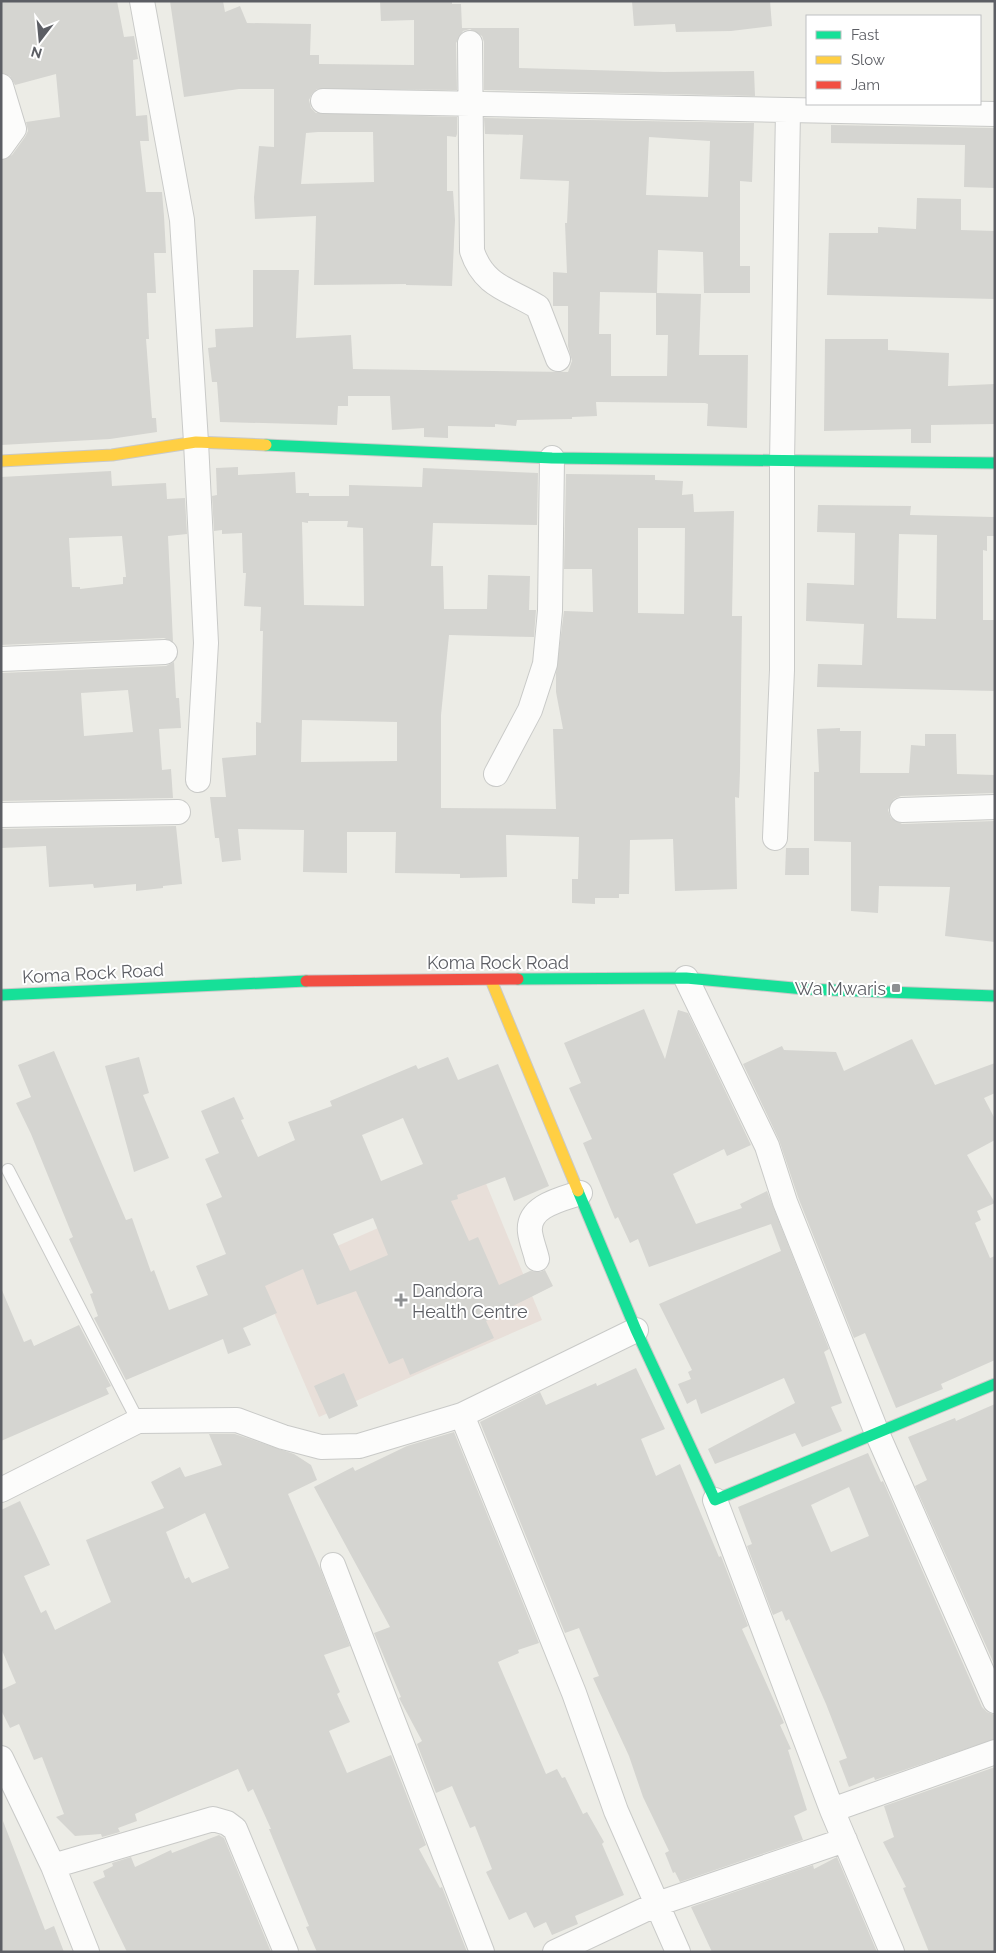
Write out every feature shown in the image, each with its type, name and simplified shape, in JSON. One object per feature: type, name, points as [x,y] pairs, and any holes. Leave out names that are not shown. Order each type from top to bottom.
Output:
[{"type":"street","points":[[142,1],[182,220],[206,642],[198,780]]},
{"type":"street","points":[[470,42],[472,251],[477,266],[498,287],[538,307],[558,359]]},
{"type":"street","points":[[1,86],[14,129],[1,147]]},
{"type":"street","points":[[323,101],[995,114]]},
{"type":"street","points":[[775,838],[782,670],[782,462],[788,110]]},
{"type":"street","points":[[1,462],[112,455],[196,442],[552,458],[995,463]]},
{"type":"street","points":[[496,774],[530,710],[545,664],[550,612],[552,458]]},
{"type":"street","points":[[1,659],[165,652]]},
{"type":"street","points":[[902,810],[995,807]]},
{"type":"street","points":[[1,815],[178,812]]},
{"type":"street","points":[[686,978],[767,1146],[785,1202],[878,1433],[995,1701]]},
{"type":"street","name":"Koma Rock Road","points":[[1,995],[232,983],[359,980],[686,978],[804,989],[901,991],[995,996]]},
{"type":"street","points":[[491,980],[636,1330],[715,1500],[832,1810],[892,1952]]},
{"type":"street","points":[[537,1259],[530,1230],[535,1215],[546,1204],[580,1193]]},
{"type":"street","points":[[1,1490],[138,1421],[237,1420],[283,1437],[321,1446],[358,1446],[462,1415],[636,1330]]},
{"type":"street","points":[[715,1500],[995,1384]]},
{"type":"street","points":[[462,1415],[574,1693],[616,1811],[678,1952]]},
{"type":"street","points":[[333,1565],[482,1952]]},
{"type":"street","points":[[832,1810],[995,1752]]},
{"type":"street","points":[[1,1758],[53,1866],[87,1952]]},
{"type":"street","points":[[53,1866],[213,1819],[227,1823],[235,1829],[286,1952]]},
{"type":"street","points":[[555,1952],[657,1904],[845,1840]]},
{"type":"lane","points":[[8,1170],[138,1421]]},
{"type":"shaded area","name":"Dandora Health Centre","points":[[485,1181],[542,1320],[319,1417],[260,1280]]},
{"type":"building","points":[[1,1],[117,1],[124,37],[134,36],[138,59],[133,60],[136,116],[147,115],[149,141],[140,141],[146,192],[162,192],[164,216],[166,253],[154,253],[156,293],[147,293],[149,339],[146,339],[152,418],[156,418],[157,432],[110,439],[1,445],[1,160],[12,155],[25,137],[28,131],[26,122],[60,117],[56,74],[15,85],[10,76],[1,73]]},
{"type":"building","points":[[170,1],[223,1],[225,12],[240,6],[247,23],[311,24],[310,55],[319,55],[319,64],[414,65],[414,20],[381,21],[380,1],[452,1],[452,4],[461,4],[462,28],[519,28],[519,68],[664,72],[754,71],[755,96],[484,90],[484,42],[482,36],[470,29],[463,31],[456,43],[457,90],[317,89],[309,100],[311,108],[316,113],[457,117],[456,137],[447,136],[447,191],[453,191],[455,220],[452,286],[406,284],[314,285],[316,216],[255,219],[254,197],[259,146],[274,147],[274,89],[239,89],[184,97]],"holes":[[[373,132],[374,182],[301,184],[306,133]]]},
{"type":"building","points":[[632,1],[770,1],[772,26],[731,31],[676,32],[675,24],[634,26]]},
{"type":"building","points":[[484,118],[754,123],[752,182],[740,181],[740,266],[750,266],[750,293],[704,293],[703,252],[658,250],[657,293],[600,292],[599,334],[611,334],[611,376],[667,376],[668,335],[656,335],[656,293],[701,294],[699,355],[748,355],[747,428],[707,426],[708,404],[705,403],[596,402],[597,416],[572,417],[572,419],[517,420],[516,426],[495,424],[495,427],[448,426],[448,438],[424,437],[424,428],[392,430],[390,396],[348,396],[348,406],[338,406],[337,425],[220,422],[217,382],[212,382],[208,348],[216,347],[215,329],[253,327],[253,270],[299,270],[296,338],[351,335],[353,369],[568,372],[572,361],[568,346],[568,306],[553,306],[553,272],[567,273],[565,223],[567,223],[569,181],[520,179],[523,135],[485,134]],"holes":[[[649,137],[710,141],[708,197],[646,195]]]},
{"type":"building","points":[[831,125],[995,128],[995,188],[964,187],[965,145],[831,143]]},
{"type":"building","points":[[917,198],[961,199],[961,230],[995,231],[995,299],[827,295],[829,233],[878,233],[878,227],[916,229]]},
{"type":"building","points":[[825,339],[888,339],[888,350],[949,353],[948,386],[995,384],[995,424],[931,425],[931,443],[911,443],[911,429],[824,431]]},
{"type":"building","points":[[238,467],[238,475],[295,472],[296,493],[309,493],[309,496],[349,496],[349,485],[422,487],[423,468],[538,473],[537,525],[433,523],[431,566],[443,566],[444,609],[487,609],[488,575],[530,576],[529,610],[536,610],[534,637],[449,635],[441,715],[441,808],[556,809],[553,729],[563,729],[556,692],[556,673],[564,611],[593,612],[592,569],[564,569],[566,474],[655,475],[655,480],[683,481],[682,495],[693,494],[694,512],[734,511],[732,616],[742,616],[739,798],[735,797],[737,889],[675,891],[673,839],[630,840],[629,894],[619,894],[619,898],[595,898],[595,904],[572,903],[572,879],[578,879],[579,837],[506,835],[507,877],[460,878],[460,874],[395,873],[396,832],[347,832],[347,873],[303,872],[304,830],[238,829],[241,860],[222,862],[219,838],[215,838],[210,797],[226,797],[222,758],[256,755],[256,722],[261,723],[263,631],[260,631],[261,607],[244,606],[246,573],[243,573],[242,533],[222,534],[222,530],[214,531],[212,496],[217,495],[216,468]],"holes":[[[308,521],[348,521],[347,527],[363,528],[364,606],[304,605],[302,522],[308,523]],[[638,528],[685,528],[684,614],[638,613]],[[302,720],[397,722],[397,761],[301,762]]]},
{"type":"building","points":[[111,471],[112,486],[166,483],[167,499],[185,498],[187,534],[168,536],[173,642],[164,638],[1,645],[1,477]],"holes":[[[122,536],[126,577],[123,577],[123,584],[80,589],[80,587],[72,587],[69,538]]]},
{"type":"building","points":[[818,505],[911,506],[910,515],[994,517],[994,536],[987,536],[987,551],[983,550],[983,620],[995,620],[995,691],[817,687],[818,664],[862,665],[864,624],[806,621],[807,583],[854,585],[855,533],[817,532]],"holes":[[[899,534],[937,535],[936,619],[897,618]]]},
{"type":"building","points":[[174,662],[176,698],[179,698],[181,728],[159,729],[162,770],[171,769],[173,798],[1,801],[1,673],[166,666]],"holes":[[[128,690],[133,732],[84,736],[81,693]]]},
{"type":"building","points":[[840,728],[840,731],[861,731],[860,773],[909,773],[911,745],[925,746],[925,734],[956,734],[957,774],[995,775],[995,793],[901,796],[894,799],[888,810],[891,818],[902,824],[995,821],[995,942],[945,936],[950,887],[879,886],[878,913],[851,911],[851,842],[814,841],[814,772],[819,772],[817,729]]},
{"type":"building","points":[[176,826],[182,884],[163,886],[163,888],[136,891],[136,884],[94,888],[93,884],[49,887],[46,846],[1,848],[1,829]]},
{"type":"building","points":[[786,848],[809,848],[809,875],[785,875]]},
{"type":"building","points":[[644,1009],[665,1059],[678,1010],[688,1013],[751,1145],[727,1156],[724,1149],[673,1174],[696,1224],[742,1208],[740,1204],[767,1191],[829,1349],[824,1352],[842,1403],[831,1407],[842,1431],[802,1447],[795,1433],[715,1464],[708,1449],[795,1403],[784,1378],[701,1414],[696,1399],[687,1404],[678,1384],[691,1379],[688,1372],[692,1370],[659,1304],[781,1251],[771,1224],[649,1267],[638,1239],[630,1243],[618,1217],[615,1219],[583,1143],[592,1139],[569,1088],[581,1083],[564,1043]]},
{"type":"building","points":[[912,1039],[935,1085],[995,1063],[995,1093],[984,1098],[995,1119],[995,1140],[967,1155],[995,1203],[977,1211],[981,1220],[975,1223],[990,1258],[995,1256],[995,1360],[941,1384],[943,1389],[896,1408],[865,1333],[854,1338],[798,1197],[779,1140],[743,1064],[782,1046],[784,1050],[836,1052],[844,1071]]},
{"type":"building","points":[[54,1051],[126,1220],[132,1218],[151,1272],[154,1270],[169,1310],[208,1295],[196,1266],[226,1254],[206,1204],[222,1197],[205,1159],[219,1153],[201,1111],[234,1097],[244,1119],[241,1120],[258,1157],[295,1140],[288,1122],[332,1106],[330,1101],[416,1065],[418,1069],[448,1057],[458,1080],[498,1064],[549,1186],[514,1201],[505,1177],[457,1195],[458,1199],[451,1201],[469,1241],[478,1237],[499,1285],[530,1271],[540,1272],[545,1270],[553,1286],[486,1321],[494,1338],[410,1375],[403,1358],[389,1364],[356,1291],[317,1305],[303,1269],[265,1286],[277,1313],[243,1328],[251,1345],[228,1354],[223,1339],[126,1380],[94,1318],[98,1316],[90,1294],[93,1293],[69,1239],[73,1237],[31,1134],[16,1103],[31,1097],[18,1065]],"holes":[[[403,1118],[423,1164],[381,1181],[362,1135]],[[373,1218],[388,1255],[350,1271],[333,1234]]]},
{"type":"building","points":[[139,1057],[149,1093],[143,1095],[169,1158],[134,1172],[105,1066]]},
{"type":"building","points":[[1,1288],[24,1342],[31,1339],[34,1346],[79,1325],[111,1386],[106,1388],[109,1394],[1,1441]]},
{"type":"building","points":[[636,1368],[665,1429],[641,1439],[656,1476],[680,1464],[719,1557],[721,1556],[748,1626],[742,1629],[784,1723],[780,1725],[791,1749],[788,1750],[807,1810],[794,1816],[803,1840],[680,1882],[675,1872],[673,1873],[665,1853],[669,1851],[643,1797],[629,1756],[593,1678],[599,1676],[579,1628],[565,1633],[480,1422],[540,1392],[546,1405],[596,1383],[597,1386]]},
{"type":"building","points":[[344,1373],[358,1406],[329,1419],[314,1386]]},
{"type":"building","points":[[995,1404],[995,1666],[915,1486],[927,1480],[908,1437],[955,1418],[956,1421]]},
{"type":"building","points":[[454,1432],[539,1643],[518,1650],[519,1653],[498,1662],[546,1774],[557,1769],[562,1778],[565,1777],[583,1814],[587,1812],[604,1842],[602,1844],[624,1895],[575,1916],[578,1924],[552,1935],[546,1922],[534,1928],[526,1912],[509,1920],[486,1872],[492,1869],[475,1826],[470,1828],[452,1786],[436,1793],[417,1744],[422,1741],[399,1698],[401,1697],[374,1633],[390,1627],[314,1487],[353,1467],[355,1471],[407,1446]]},
{"type":"building","points":[[209,1434],[235,1434],[294,1454],[311,1465],[317,1480],[288,1494],[320,1568],[350,1646],[324,1655],[340,1692],[337,1694],[350,1722],[329,1731],[347,1773],[391,1755],[426,1845],[419,1849],[440,1888],[442,1887],[467,1952],[317,1952],[306,1927],[309,1926],[269,1829],[271,1829],[253,1789],[248,1792],[238,1769],[135,1814],[137,1821],[118,1828],[120,1832],[102,1837],[101,1834],[75,1836],[56,1817],[64,1814],[42,1757],[34,1760],[19,1724],[10,1728],[1,1710],[1,1690],[16,1683],[1,1648],[1,1510],[20,1501],[50,1565],[24,1576],[41,1613],[46,1610],[55,1630],[111,1602],[86,1540],[164,1508],[151,1482],[180,1467],[185,1477],[222,1465]],"holes":[[[205,1513],[229,1568],[192,1583],[189,1577],[185,1579],[166,1532]]]},
{"type":"building","points":[[868,1453],[881,1482],[883,1481],[982,1707],[987,1712],[995,1715],[995,1739],[875,1780],[874,1777],[849,1787],[839,1761],[847,1758],[826,1704],[789,1619],[786,1621],[782,1611],[773,1615],[747,1546],[752,1544],[738,1507]],"holes":[[[849,1487],[869,1536],[831,1552],[811,1505]]]},
{"type":"building","points":[[995,1767],[995,1952],[929,1952],[903,1888],[906,1887],[883,1842],[894,1837],[884,1806]]},
{"type":"building","points":[[3,1821],[45,1930],[54,1926],[64,1952],[1,1952]]},
{"type":"building","points":[[219,1835],[224,1838],[271,1952],[127,1952],[93,1882],[105,1877],[103,1871],[113,1866],[112,1863],[131,1857],[135,1867],[171,1850],[172,1853]]},
{"type":"building","points":[[837,1857],[877,1952],[712,1952],[691,1907],[813,1865],[814,1869]]},
{"type":"traffic: fast","points":[[266,445],[552,458],[995,463]]},
{"type":"traffic: fast","points":[[518,979],[686,978],[804,989],[995,996]]},
{"type":"traffic: fast","points":[[1,995],[306,981]]},
{"type":"traffic: fast","points":[[578,1191],[636,1330],[715,1500],[995,1384]]},
{"type":"traffic: slow","points":[[1,461],[112,455],[196,442],[266,445]]},
{"type":"traffic: slow","points":[[491,980],[578,1191]]},
{"type":"traffic: jam","points":[[306,981],[518,979]]},
{"type":"place","name":"Wa Mwaris","points":[[896,988]]},
{"type":"place","name":"Dandora Health Centre","points":[[401,1300]]}]
